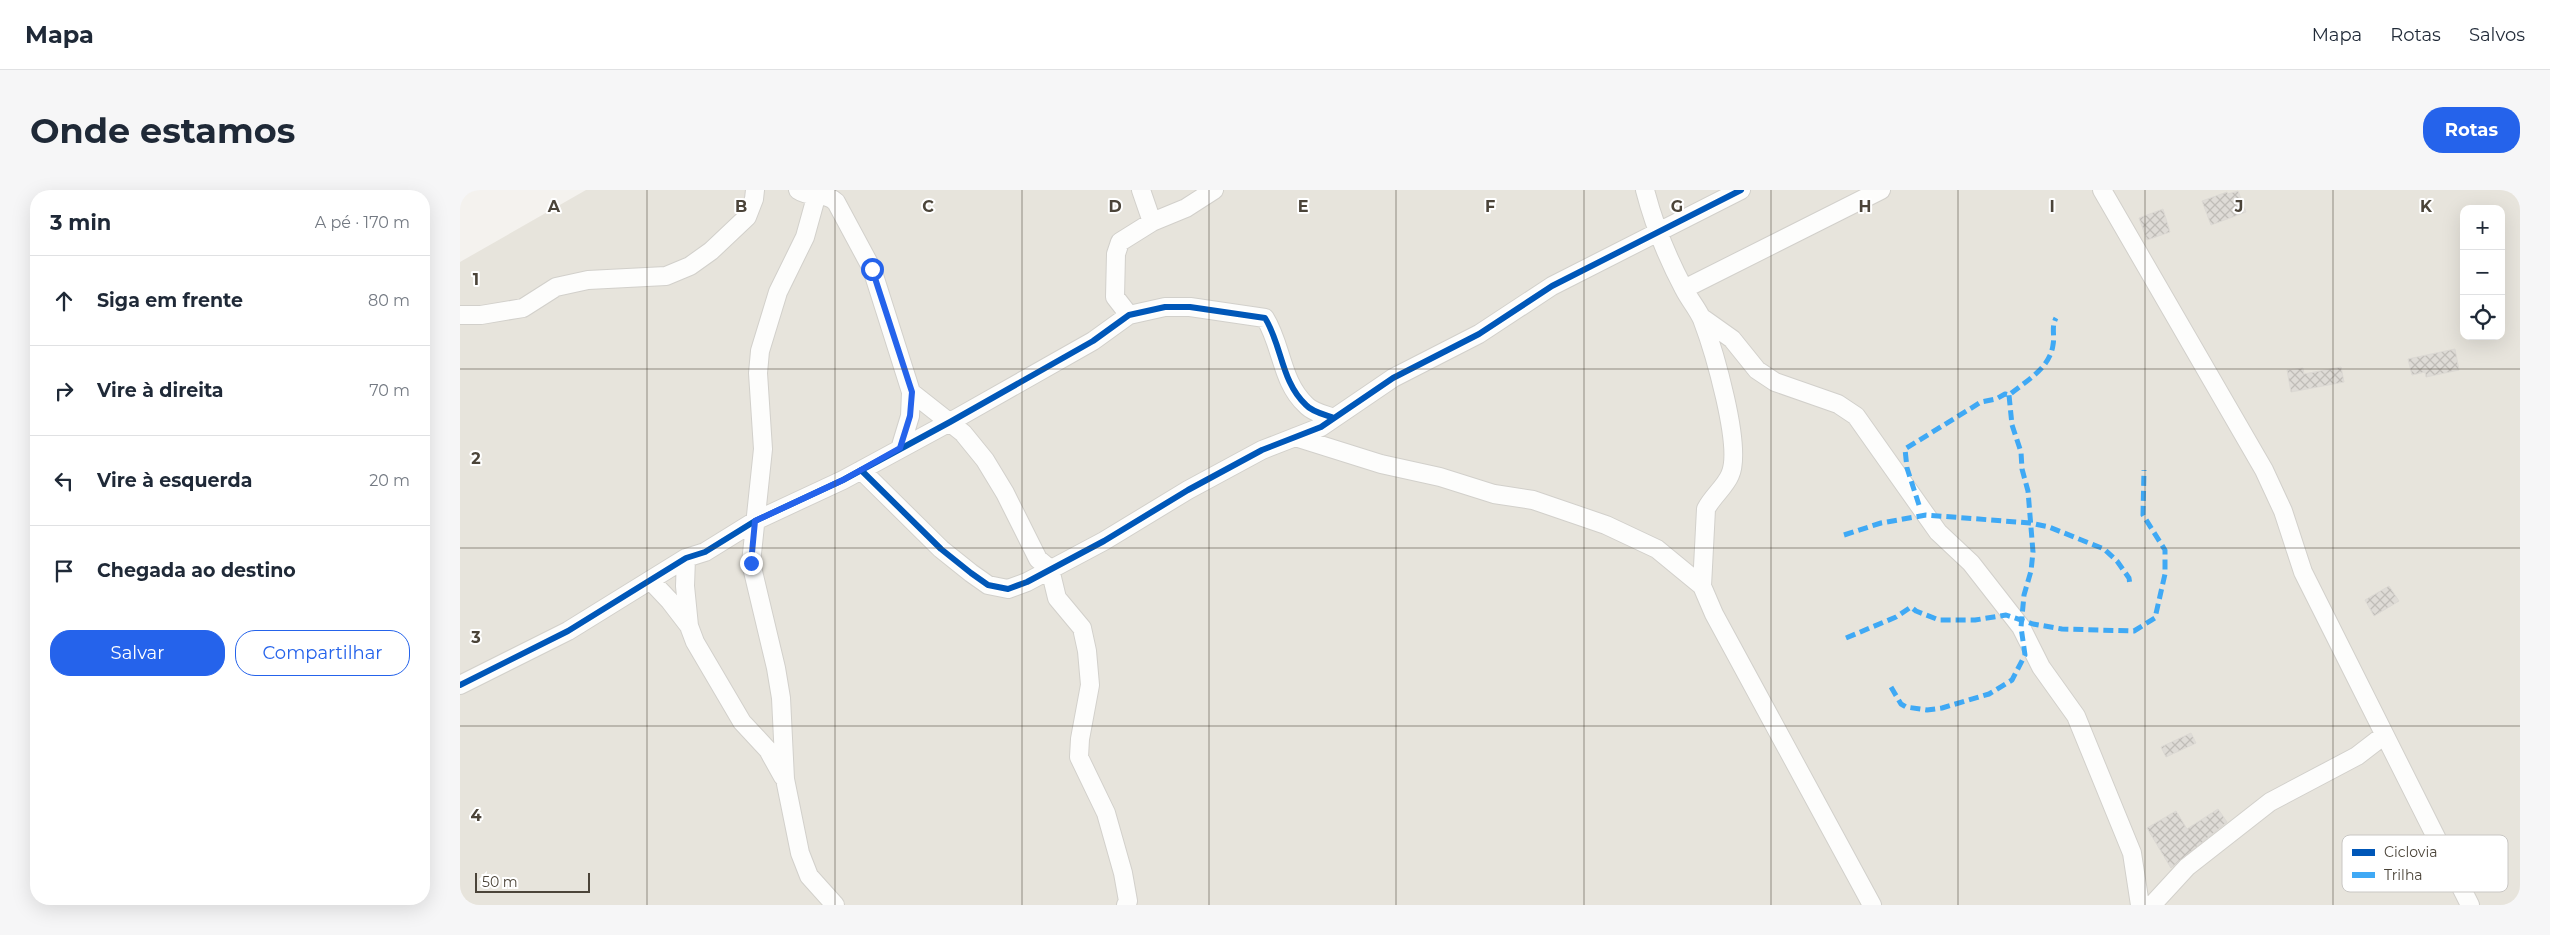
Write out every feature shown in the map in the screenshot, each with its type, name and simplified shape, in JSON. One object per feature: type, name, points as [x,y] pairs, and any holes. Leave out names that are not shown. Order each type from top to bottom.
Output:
[{"type":"street","points":[[460,315],[482,315],[523,308],[556,287],[588,280],[666,276],[690,266],[710,251],[747,217],[754,199],[755,190]]},
{"type":"street","points":[[798,190],[829,196],[836,202],[872,269],[912,392],[910,416],[900,448]]},
{"type":"street","points":[[1141,190],[1152,222]]},
{"type":"street","points":[[1129,315],[1115,297],[1116,254],[1120,242],[1152,222],[1186,208],[1214,190]]},
{"type":"street","points":[[1645,190],[1656,232],[1684,289],[1701,317],[1720,380],[1732,436],[1733,456],[1730,475],[1706,509],[1702,586],[1714,614],[1872,905]]},
{"type":"street","points":[[861,470],[941,549],[988,585],[1008,589],[1027,582],[1104,542],[1188,490],[1262,450],[1321,427],[1393,378],[1479,334],[1552,286],[1741,190]]},
{"type":"street","points":[[1684,289],[1881,190]]},
{"type":"street","points":[[2102,190],[2264,470],[2283,511],[2303,572],[2434,835]]},
{"type":"street","points":[[817,193],[805,237],[778,292],[760,351],[758,372],[763,449],[751,563],[777,676],[785,779],[800,853],[809,876],[834,905]]},
{"type":"street","points":[[460,685],[568,631],[686,558],[705,552],[755,521],[861,470],[950,422],[1093,341],[1129,315],[1165,307],[1190,307],[1265,318],[1273,330],[1289,384],[1307,407],[1334,418]]},
{"type":"street","points":[[1701,317],[1732,338],[1757,370],[1775,382],[1838,404],[1856,416],[1938,532],[1971,563],[2021,627],[2041,667],[2076,716],[2132,853],[2140,905]]},
{"type":"street","points":[[912,392],[963,433],[985,460],[1005,493],[1038,559],[1050,569],[1057,598],[1082,628],[1090,685],[1080,739],[1079,757],[1106,813],[1124,874],[1128,900],[1126,905]]},
{"type":"street","points":[[1295,437],[1381,464],[1440,477],[1494,494],[1533,500],[1597,522],[1657,548],[1702,586]]},
{"type":"street","points":[[686,558],[685,586],[689,626],[695,642],[742,722],[768,750],[785,779]]},
{"type":"street","points":[[651,581],[689,626]]},
{"type":"street","points":[[2152,905],[2187,867],[2270,802],[2358,756],[2383,736]]},
{"type":"street","points":[[2463,892],[2470,905]]},
{"type":"shaded area","points":[[586,190],[2520,190],[2520,905],[460,905],[460,262]]},
{"type":"building","points":[[2238,191],[2246,212],[2211,225],[2202,201],[2227,192],[2228,194]]},
{"type":"building","points":[[2163,209],[2170,232],[2147,240],[2139,218]]},
{"type":"building","points":[[2455,349],[2459,370],[2426,377],[2425,372],[2412,375],[2408,359]]},
{"type":"building","points":[[2341,367],[2344,382],[2291,392],[2287,370],[2303,368],[2304,374]]},
{"type":"building","points":[[2389,586],[2399,601],[2374,616],[2365,600]]},
{"type":"building","points":[[2191,733],[2196,743],[2166,757],[2161,747]]},
{"type":"building","points":[[2218,809],[2227,822],[2171,868],[2147,828],[2176,811],[2187,829]]},
{"type":"marked path","points":[[1919,505],[1907,468],[1905,449],[1981,402],[1996,399],[2005,394],[2009,395],[2036,373],[2047,361],[2051,353],[2056,318]]},
{"type":"marked path","points":[[1891,687],[1901,704],[1906,707],[1927,710],[1942,708],[1989,694],[2012,680],[2025,655],[2021,627],[2024,595],[2031,571],[2033,552],[2028,491],[2022,469],[2021,452],[2012,425],[2009,395]]},
{"type":"marked path","points":[[1846,638],[1896,617],[1911,607],[1916,611],[1939,620],[1975,620],[2006,615],[2033,624],[2062,629],[2134,631],[2155,618],[2165,574],[2165,550],[2143,515],[2144,470]]},
{"type":"marked path","points":[[1844,535],[1881,523],[1926,515],[2030,523],[2049,527],[2104,549],[2117,561],[2129,578],[2130,585]]},
{"type":"cycle path","points":[[861,470],[941,549],[988,585],[1008,589],[1027,582],[1104,541],[1188,490],[1262,450],[1321,427],[1393,378],[1479,334],[1552,286],[1741,190]]},
{"type":"cycle path","points":[[460,685],[568,631],[686,558],[705,552],[755,521],[843,480],[950,422],[1093,341],[1129,315],[1165,307],[1190,307],[1265,318],[1271,329],[1291,386],[1312,410],[1334,418]]},
{"type":"route","points":[[751,563],[755,521],[843,480],[900,448],[910,416],[912,392],[872,269]]}]
